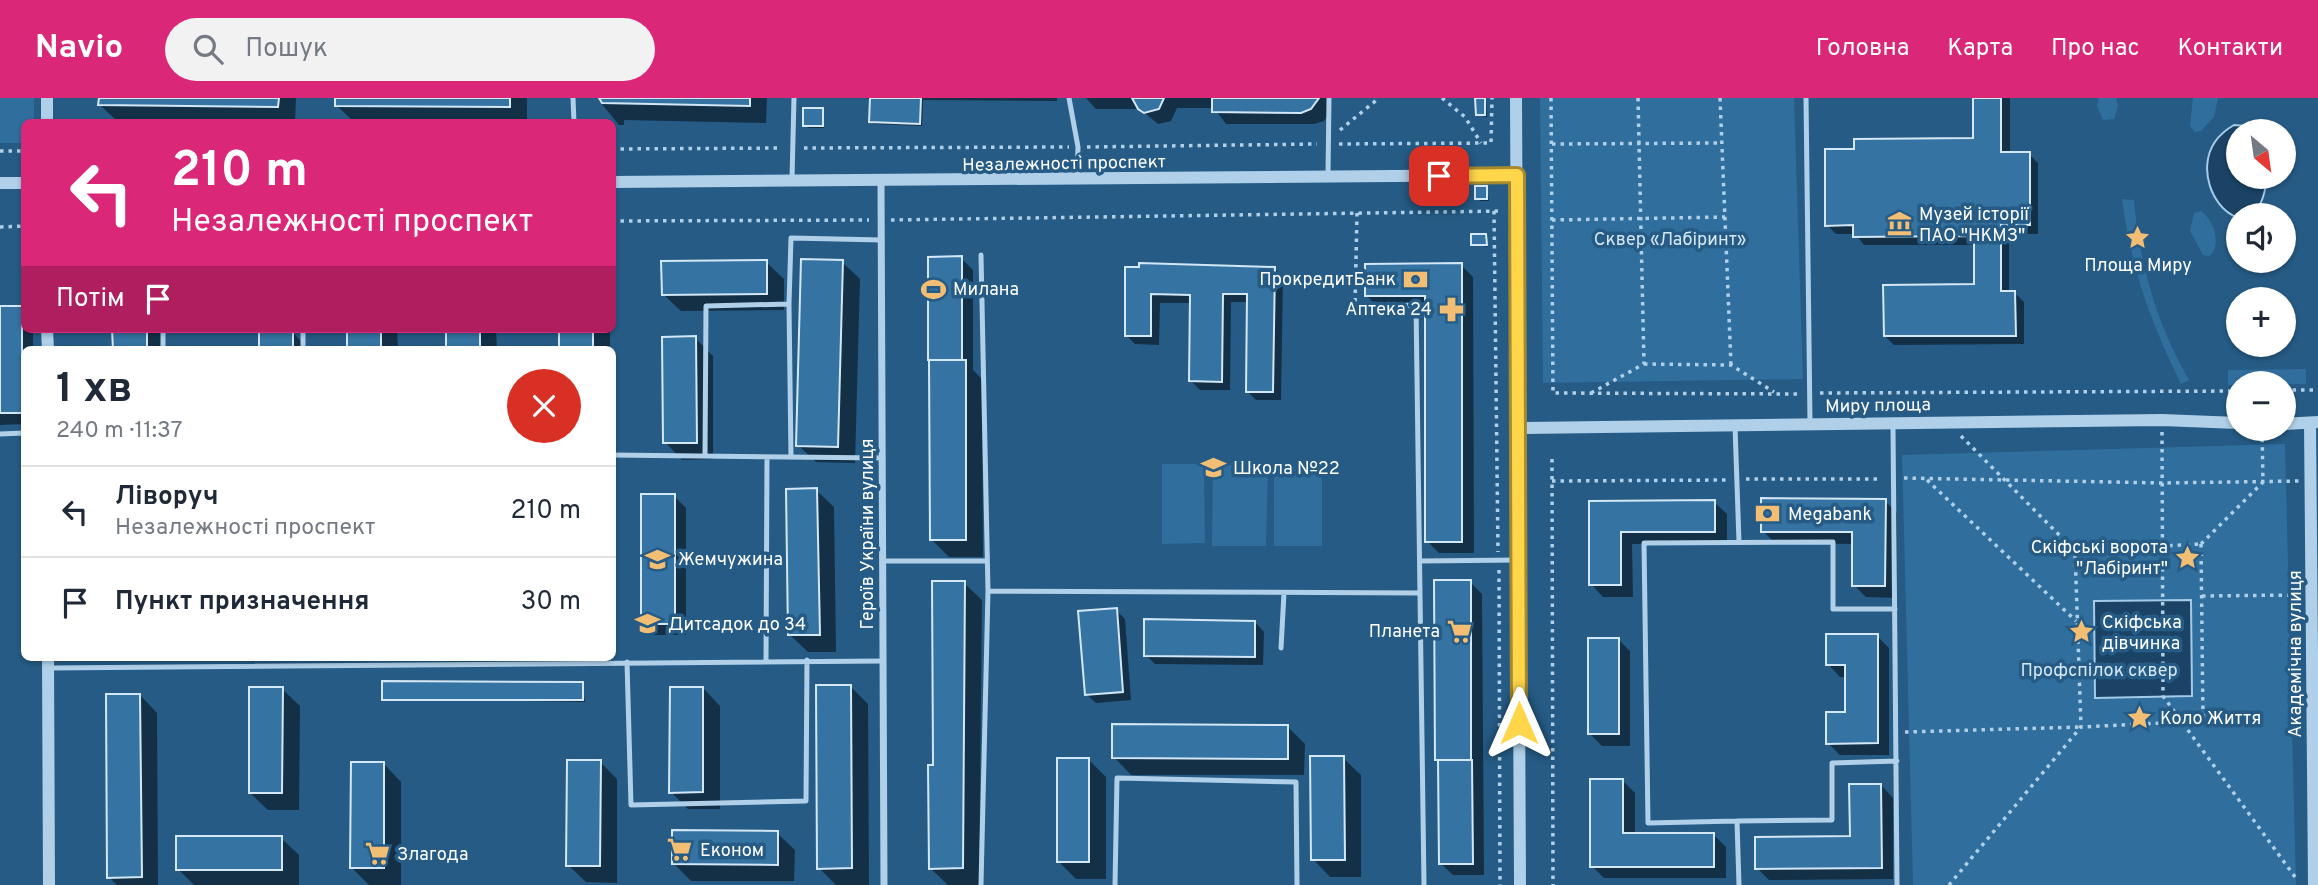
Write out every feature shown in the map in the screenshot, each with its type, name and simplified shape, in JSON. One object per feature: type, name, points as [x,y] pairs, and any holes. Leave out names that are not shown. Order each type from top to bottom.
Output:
[{"type":"street","points":[[47,98],[47,119]]},
{"type":"street","points":[[1516,98],[1520,885]]},
{"type":"street","name":"Незалежності проспект","points":[[616,182],[1517,175]]},
{"type":"street","name":"Героїв України вулиця","points":[[881,182],[884,885]]},
{"type":"street","points":[[0,183],[21,183]]},
{"type":"street","name":"Миру площа","points":[[1518,428],[1892,422],[2161,420],[2226,423]]},
{"type":"street","points":[[2296,423],[2314,422]]},
{"type":"street","name":"Академічна вулиця","points":[[2314,422],[2311,481],[2315,657],[2314,885]]},
{"type":"street","points":[[48,663],[49,885]]},
{"type":"lane","points":[[573,98],[574,119]]},
{"type":"lane","points":[[792,182],[794,98]]},
{"type":"lane","points":[[1069,98],[1078,147],[1077,180]]},
{"type":"lane","points":[[1328,177],[1329,98]]},
{"type":"lane","points":[[1806,98],[1810,423]]},
{"type":"lane","points":[[791,457],[790,238],[882,240]]},
{"type":"lane","points":[[981,255],[988,591],[981,885]]},
{"type":"lane","points":[[705,456],[705,306],[789,304]]},
{"type":"lane","points":[[1370,306],[1416,305],[1424,885]]},
{"type":"lane","points":[[1892,422],[1897,885]]},
{"type":"lane","points":[[1735,424],[1739,542]]},
{"type":"lane","points":[[0,433],[21,433]]},
{"type":"lane","points":[[616,456],[883,457]]},
{"type":"lane","points":[[766,660],[767,458]]},
{"type":"lane","points":[[1895,609],[1833,609],[1833,542],[1644,543],[1648,822],[1832,820],[1832,763],[1897,761]]},
{"type":"lane","points":[[1420,561],[1518,560]]},
{"type":"lane","points":[[883,561],[987,561]]},
{"type":"lane","points":[[988,591],[1420,593]]},
{"type":"lane","points":[[1281,648],[1284,593]]},
{"type":"lane","points":[[627,662],[631,805],[806,801],[807,660]]},
{"type":"lane","points":[[204,661],[204,666]]},
{"type":"lane","points":[[48,663],[204,666],[883,661]]},
{"type":"lane","points":[[1115,885],[1117,778],[1296,782],[1297,885]]},
{"type":"lane","points":[[1737,821],[1739,885]]},
{"type":"path","points":[[1329,138],[1379,98]]},
{"type":"path","points":[[1442,98],[1465,117],[1482,143]]},
{"type":"path","points":[[1551,98],[1553,393],[2226,391]]},
{"type":"path","points":[[1639,98],[1644,364]]},
{"type":"path","points":[[1720,98],[1731,365]]},
{"type":"path","points":[[1552,144],[1722,143]]},
{"type":"path","points":[[0,151],[21,151]]},
{"type":"path","points":[[616,221],[1494,211]]},
{"type":"path","points":[[1357,213],[1355,306],[1370,306]]},
{"type":"path","points":[[1552,220],[1725,217]]},
{"type":"path","points":[[0,226],[21,226]]},
{"type":"path","points":[[1590,394],[1644,364],[1731,365],[1775,393]]},
{"type":"path","points":[[2296,390],[2318,390]]},
{"type":"path","points":[[2161,420],[2163,696],[2301,885]]},
{"type":"path","points":[[1946,422],[2075,551],[2081,727],[1949,885]]},
{"type":"path","points":[[2075,551],[2201,544],[2263,482],[2262,441]]},
{"type":"path","points":[[1552,459],[1553,885]]},
{"type":"path","points":[[1925,478],[2077,622]]},
{"type":"path","points":[[1552,481],[2002,478],[2162,483],[2311,481]]},
{"type":"path","points":[[1896,733],[2203,721],[2201,544]]},
{"type":"path","points":[[2202,596],[2312,595]]},
{"type":"green space","points":[[0,98],[34,98],[34,119],[21,119],[21,143],[0,143]]},
{"type":"green space","name":"Сквер «Лабіринт»","points":[[1540,98],[1794,98],[1803,379],[1543,383]]},
{"type":"green space","points":[[2099,98],[2116,98],[2118,106],[2114,119],[2103,120],[2097,106]]},
{"type":"green space","points":[[2193,98],[2218,98],[2214,117],[2201,131],[2195,132],[2190,126]]},
{"type":"green space","points":[[2122,199],[2134,200],[2140,248],[2151,293],[2167,337],[2189,380],[2181,384],[2143,294]]},
{"type":"green space","points":[[2201,211],[2210,220],[2215,232],[2214,251],[2210,256],[2203,255],[2190,231],[2194,213]]},
{"type":"green space","points":[[2306,369],[2306,384],[2296,384],[2296,371],[2228,370]]},
{"type":"green space","name":"Профспілок сквер","points":[[2285,444],[2296,885],[1913,885],[1902,455]]},
{"type":"green space","points":[[1213,463],[1268,464],[1266,546],[1212,546]]},
{"type":"green space","points":[[1162,464],[1204,464],[1205,543],[1162,544]]},
{"type":"green space","points":[[1274,465],[1322,465],[1322,546],[1274,546]]},
{"type":"shaded area","points":[[2226,132],[2226,189],[2264,189],[2260,203],[2226,203],[2226,210],[2219,204],[2210,186],[2207,164],[2214,143]]},
{"type":"shaded area","points":[[2191,600],[2192,696],[2095,698],[2094,601]]},
{"type":"building","points":[[99,98],[279,98],[278,107],[98,105]]},
{"type":"building","points":[[335,98],[510,98],[510,107],[335,106]]},
{"type":"building","points":[[599,98],[750,98],[750,106],[602,103]]},
{"type":"building","points":[[870,98],[921,98],[920,124],[869,122]]},
{"type":"building","points":[[1132,98],[1164,98],[1159,109],[1144,113],[1138,109]]},
{"type":"building","points":[[1212,98],[1319,98],[1311,109],[1301,113],[1212,112]]},
{"type":"building","points":[[1475,98],[1485,98],[1485,115],[1476,115]]},
{"type":"building","points":[[1973,98],[2001,98],[2001,152],[2030,152],[2030,225],[2001,225],[2001,291],[2015,291],[2016,336],[1884,336],[1883,285],[1974,284],[1974,236],[1853,237],[1853,225],[1825,226],[1825,149],[1854,149],[1854,139],[1973,138]]},
{"type":"building","points":[[803,108],[823,108],[823,126],[803,126]]},
{"type":"building","points":[[1475,186],[1487,186],[1487,199],[1475,199]]},
{"type":"building","points":[[1471,234],[1486,234],[1487,245],[1471,245]]},
{"type":"building","points":[[962,256],[962,360],[928,360],[928,257]]},
{"type":"building","points":[[801,259],[843,260],[838,447],[796,446]]},
{"type":"building","points":[[767,260],[767,294],[662,295],[661,261]]},
{"type":"building","points":[[1139,263],[1275,267],[1273,392],[1246,392],[1247,294],[1223,294],[1222,382],[1189,381],[1190,295],[1151,294],[1151,336],[1125,336],[1125,267],[1139,267]]},
{"type":"building","points":[[1462,263],[1462,542],[1425,542],[1425,296],[1365,296],[1365,264]]},
{"type":"building","points":[[0,306],[21,306],[21,413],[0,413]]},
{"type":"building","points":[[112,333],[147,333],[147,346],[113,346]]},
{"type":"building","points":[[259,333],[293,333],[293,346],[259,346]]},
{"type":"building","points":[[347,333],[381,333],[381,346],[347,346]]},
{"type":"building","points":[[446,333],[480,333],[480,346],[446,346]]},
{"type":"building","points":[[559,333],[593,333],[593,346],[559,346]]},
{"type":"building","points":[[696,336],[697,443],[663,443],[662,337]]},
{"type":"building","points":[[929,360],[966,360],[966,540],[930,540]]},
{"type":"building","points":[[817,488],[820,635],[788,635],[786,489]]},
{"type":"building","name":"Жемчужина","points":[[641,494],[675,494],[675,624],[641,624]]},
{"type":"building","points":[[1761,498],[1886,499],[1885,586],[1852,586],[1852,532],[1761,532]]},
{"type":"building","points":[[1715,500],[1715,532],[1621,532],[1621,585],[1589,585],[1589,501]]},
{"type":"building","points":[[1434,580],[1471,580],[1471,760],[1435,760]]},
{"type":"building","points":[[932,581],[965,581],[963,868],[929,869],[928,765],[933,765]]},
{"type":"building","points":[[1117,608],[1123,692],[1085,695],[1078,611]]},
{"type":"building","points":[[1144,619],[1255,621],[1255,657],[1144,656]]},
{"type":"building","points":[[1826,634],[1878,634],[1878,743],[1826,744],[1826,712],[1845,712],[1845,665],[1826,665]]},
{"type":"building","points":[[1588,638],[1619,638],[1619,734],[1588,734]]},
{"type":"building","points":[[382,681],[583,682],[583,700],[382,700]]},
{"type":"building","points":[[816,685],[851,685],[852,868],[817,869]]},
{"type":"building","points":[[249,687],[283,687],[282,793],[249,793]]},
{"type":"building","points":[[670,687],[703,687],[703,792],[669,793]]},
{"type":"building","points":[[106,694],[140,694],[142,877],[107,878]]},
{"type":"building","points":[[1112,724],[1288,725],[1288,759],[1112,758]]},
{"type":"building","points":[[1310,756],[1344,756],[1345,860],[1311,860]]},
{"type":"building","points":[[1057,758],[1089,758],[1089,862],[1057,862]]},
{"type":"building","points":[[567,760],[601,760],[600,866],[566,866]]},
{"type":"building","points":[[1438,760],[1472,760],[1473,864],[1439,864]]},
{"type":"building","points":[[351,762],[384,762],[384,868],[350,868]]},
{"type":"building","points":[[1590,779],[1623,779],[1623,833],[1714,833],[1714,867],[1590,867]]},
{"type":"building","points":[[1849,784],[1881,784],[1882,868],[1755,869],[1755,837],[1850,836]]},
{"type":"building","points":[[672,830],[778,831],[778,865],[672,864]]},
{"type":"building","points":[[176,836],[282,836],[282,870],[176,870]]},
{"type":"place","name":"Музей історії ПАО \"НКМЗ\"","points":[[1899,224]]},
{"type":"place","name":"Площа Миру","points":[[2138,238]]},
{"type":"place","name":"ПрокредитБанк","points":[[1416,279]]},
{"type":"place","name":"Милана","points":[[933,289]]},
{"type":"place","name":"Аптека 24","points":[[1452,309]]},
{"type":"place","name":"Школа №22","points":[[1213,468]]},
{"type":"place","name":"Megabank","points":[[1768,514]]},
{"type":"place","name":"Скіфські ворота \"Лабіринт\"","points":[[2188,557]]},
{"type":"place","name":"Жемчужина","points":[[658,559]]},
{"type":"place","name":"Дитсадок до 34","points":[[648,624]]},
{"type":"place","name":"Планета","points":[[1460,631]]},
{"type":"place","name":"Скіфська дівчинка","points":[[2082,632]]},
{"type":"place","name":"Коло Життя","points":[[2140,718]]},
{"type":"place","name":"Економ","points":[[680,850]]},
{"type":"place","name":"Злагода","points":[[377,854]]},
{"type":"route","points":[[1439,176],[1517,175],[1519,723]]}]
